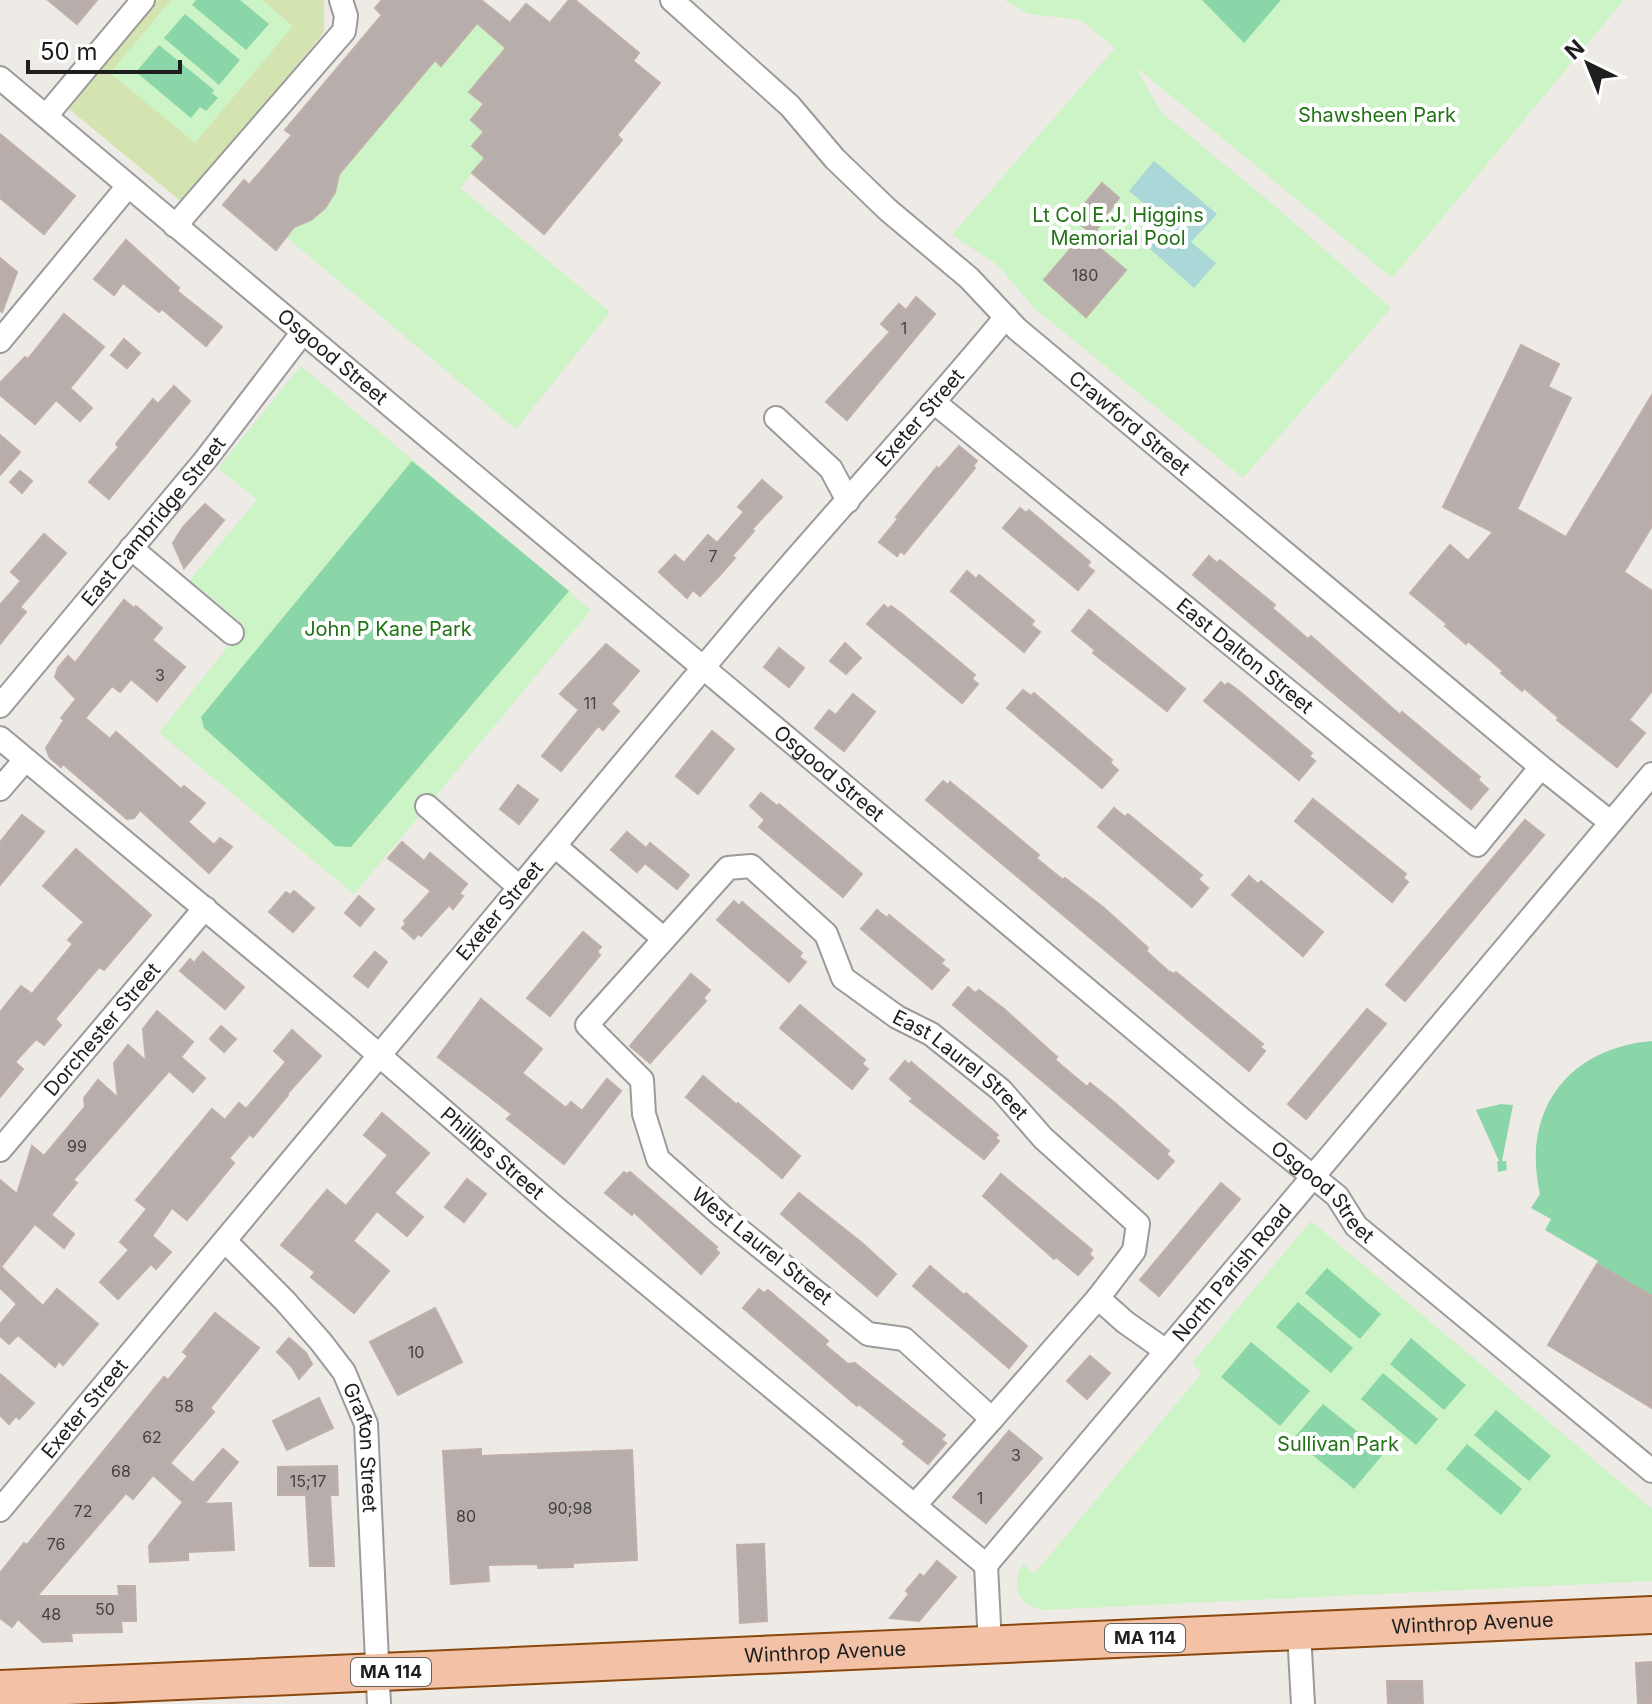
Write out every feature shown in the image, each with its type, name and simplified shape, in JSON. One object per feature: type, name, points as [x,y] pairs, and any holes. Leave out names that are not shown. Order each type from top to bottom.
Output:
[{"type":"main road","name":"Winthrop Avenue","points":[[0,1689],[379,1688],[990,1645],[1652,1615]]},
{"type":"street","points":[[46,116],[143,0]]},
{"type":"street","name":"Crawford Street","points":[[672,0],[790,106],[835,159],[888,210],[969,278],[1006,317],[1067,371],[1610,822]]},
{"type":"street","points":[[175,226],[344,31],[346,16],[342,1]]},
{"type":"street","name":"Osgood Street","points":[[0,78],[1337,1196],[1356,1226],[1652,1471]]},
{"type":"street","points":[[0,341],[128,186]]},
{"type":"street","name":"Exeter Street","points":[[0,1510],[704,667],[935,403],[1006,317]]},
{"type":"street","name":"East Cambridge Street","points":[[0,706],[206,459],[303,332]]},
{"type":"street","name":"East Dalton Street","points":[[935,403],[1477,845],[1541,767]]},
{"type":"street","points":[[776,418],[831,469],[848,501]]},
{"type":"street","points":[[131,548],[232,633]]},
{"type":"street","name":"Phillips Street","points":[[0,738],[205,908],[556,1208],[986,1565]]},
{"type":"street","points":[[0,789],[25,760]]},
{"type":"street","name":"North Parish Road","points":[[986,1565],[1652,774]]},
{"type":"street","points":[[427,806],[519,887]]},
{"type":"street","points":[[555,846],[664,939]]},
{"type":"street","name":"East Laurel Street","points":[[664,939],[728,868],[751,866],[826,934],[843,978],[897,1017],[931,1034],[1001,1090],[1043,1138],[1138,1224],[1134,1251],[1098,1298]]},
{"type":"street","name":"Dorchester Street","points":[[0,1150],[205,908]]},
{"type":"street","name":"West Laurel Street","points":[[664,939],[587,1025],[642,1080],[644,1114],[658,1159],[722,1216],[868,1334],[904,1339],[992,1419]]},
{"type":"street","name":"Grafton Street","points":[[225,1241],[321,1342],[344,1372],[366,1424],[379,1688]]},
{"type":"street","points":[[915,1505],[1098,1298],[1166,1351]]},
{"type":"street","points":[[986,1565],[990,1645]]},
{"type":"street","points":[[1299,1632],[1303,1704]]},
{"type":"green space","points":[[157,0],[324,0],[324,32],[183,203],[69,109]]},
{"type":"green space","points":[[171,0],[262,0],[293,26],[195,143],[110,73]]},
{"type":"green space","points":[[196,0],[240,0],[269,24],[246,50],[192,5]]},
{"type":"green space","points":[[1004,0],[1624,0],[1392,278],[1136,67],[1160,111],[1391,308],[1243,478],[1034,308],[998,265],[952,235],[1115,48],[1081,20],[1029,14]]},
{"type":"green space","points":[[1202,0],[1281,0],[1244,43]]},
{"type":"green space","points":[[185,14],[240,60],[219,85],[164,38]]},
{"type":"green space","points":[[477,23],[506,48],[470,92],[484,104],[471,120],[484,132],[472,146],[485,158],[460,188],[610,312],[516,429],[286,237],[325,208],[336,189],[339,174],[435,60],[442,65]]},
{"type":"green space","points":[[159,45],[214,90],[212,93],[218,98],[206,111],[200,107],[191,118],[136,72]]},
{"type":"green space","name":"John P Kane Park","points":[[301,366],[591,610],[354,894],[159,733],[245,625],[189,581],[257,500],[218,468]]},
{"type":"green space","points":[[412,461],[569,591],[351,847],[335,846],[204,728],[201,717]]},
{"type":"green space","points":[[1652,1041],[1652,1408],[1548,1345],[1598,1261],[1545,1230],[1551,1219],[1531,1208],[1540,1194],[1536,1164],[1538,1136],[1545,1111],[1557,1089],[1596,1056],[1622,1046]]},
{"type":"green space","points":[[1501,1104],[1513,1105],[1502,1161],[1506,1161],[1507,1170],[1498,1172],[1499,1161],[1476,1110]]},
{"type":"green space","name":"Sullivan Park","points":[[1311,1221],[1652,1509],[1652,1581],[1043,1610],[1034,1608],[1022,1599],[1017,1579],[1023,1564],[1034,1574],[1202,1373],[1192,1363]]},
{"type":"green space","points":[[1327,1268],[1381,1314],[1360,1339],[1305,1293]]},
{"type":"green space","points":[[1298,1302],[1353,1348],[1331,1373],[1276,1327]]},
{"type":"green space","points":[[1411,1338],[1466,1385],[1444,1410],[1390,1364]]},
{"type":"green space","points":[[1251,1342],[1310,1391],[1280,1426],[1221,1377]]},
{"type":"green space","points":[[1383,1373],[1438,1419],[1416,1445],[1361,1399]]},
{"type":"green space","points":[[1323,1404],[1384,1453],[1354,1489],[1293,1439]]},
{"type":"green space","points":[[1496,1410],[1551,1456],[1529,1481],[1474,1435]]},
{"type":"green space","points":[[1467,1444],[1522,1489],[1501,1515],[1446,1469]]},
{"type":"water","points":[[1154,161],[1217,214],[1191,242],[1216,263],[1194,288],[1139,239],[1156,214],[1129,191]]},
{"type":"building","points":[[48,0],[97,0],[77,24]]},
{"type":"building","points":[[382,0],[481,0],[510,23],[526,4],[550,23],[569,0],[575,0],[639,53],[633,61],[660,83],[617,135],[622,140],[544,234],[472,173],[485,158],[472,146],[484,132],[471,120],[484,104],[469,92],[506,48],[477,23],[441,66],[435,60],[339,174],[335,192],[325,208],[311,220],[294,227],[276,250],[223,205],[244,180],[249,185],[292,135],[285,130],[382,15],[375,8]]},
{"type":"building","points":[[0,134],[75,196],[44,234],[0,198]]},
{"type":"building","points":[[1102,183],[1119,198],[1093,235],[1073,218]]},
{"type":"building","points":[[1083,234],[1126,270],[1086,317],[1044,280]]},
{"type":"building","points":[[126,240],[179,288],[177,291],[222,327],[206,346],[162,309],[159,312],[123,283],[114,295],[94,279]]},
{"type":"building","points":[[0,258],[17,272],[2,312],[0,311]]},
{"type":"building","points":[[916,297],[935,314],[847,420],[826,402],[890,332],[881,324],[899,304],[906,310]]},
{"type":"building","points":[[64,314],[104,347],[70,388],[92,408],[80,421],[56,400],[35,424],[0,395],[0,383],[25,357],[28,359]]},
{"type":"building","points":[[124,339],[140,353],[127,368],[111,355]]},
{"type":"building","points":[[1521,345],[1559,364],[1548,387],[1571,398],[1517,509],[1566,537],[1652,395],[1652,526],[1624,572],[1652,591],[1652,691],[1629,720],[1645,733],[1617,767],[1557,720],[1559,718],[1524,688],[1522,691],[1468,641],[1466,644],[1410,593],[1450,545],[1468,561],[1493,532],[1443,507]]},
{"type":"building","points":[[174,386],[190,401],[109,499],[89,482],[153,399],[158,404]]},
{"type":"building","points":[[0,435],[20,452],[0,475]]},
{"type":"building","points":[[959,446],[977,461],[973,466],[975,468],[904,554],[901,551],[897,556],[879,542],[937,467],[939,469]]},
{"type":"building","points":[[20,471],[32,481],[22,493],[10,482]]},
{"type":"building","points":[[762,480],[782,497],[752,529],[754,531],[732,556],[735,558],[718,577],[700,596],[693,590],[687,598],[659,572],[675,555],[684,563],[708,535],[717,543],[744,512],[738,507]]},
{"type":"building","points":[[205,504],[224,520],[184,568],[173,543],[183,527]]},
{"type":"building","points":[[1020,508],[1026,513],[1029,510],[1090,562],[1087,566],[1094,571],[1078,590],[1003,528]]},
{"type":"building","points":[[44,534],[66,553],[20,607],[26,612],[0,644],[0,605],[21,581],[11,572]]},
{"type":"building","points":[[1209,556],[1217,563],[1220,560],[1275,605],[1272,608],[1308,639],[1311,636],[1400,715],[1402,712],[1480,777],[1478,780],[1488,789],[1471,809],[1193,575]]},
{"type":"building","points":[[967,571],[976,579],[979,575],[1034,621],[1031,625],[1040,632],[1024,652],[951,591]]},
{"type":"building","points":[[124,600],[162,628],[152,640],[185,667],[157,701],[131,679],[120,692],[112,686],[85,718],[110,739],[116,732],[181,789],[184,786],[205,803],[188,822],[214,845],[220,838],[232,847],[209,873],[140,810],[134,818],[127,819],[63,764],[61,767],[50,758],[46,748],[64,720],[61,718],[76,699],[55,677],[58,668],[68,656],[75,663]]},
{"type":"building","points":[[884,605],[902,614],[975,675],[972,679],[978,684],[962,703],[867,624]]},
{"type":"building","points":[[1089,610],[1185,689],[1167,711],[1093,653],[1095,650],[1072,631]]},
{"type":"building","points":[[845,643],[861,658],[846,674],[830,661]]},
{"type":"building","points":[[606,644],[639,671],[611,704],[619,711],[603,730],[598,726],[561,771],[542,756],[579,710],[560,694]]},
{"type":"building","points":[[779,648],[804,668],[789,687],[764,667]]},
{"type":"building","points":[[1221,682],[1239,691],[1312,753],[1309,756],[1315,761],[1299,780],[1204,701]]},
{"type":"building","points":[[1023,690],[1031,696],[1034,693],[1112,760],[1110,763],[1118,770],[1102,788],[1007,708]]},
{"type":"building","points":[[853,694],[875,712],[844,751],[815,728],[829,710],[836,715]]},
{"type":"building","points":[[712,731],[734,749],[698,794],[676,776]]},
{"type":"building","points":[[943,781],[948,785],[950,782],[1039,855],[1036,858],[1104,908],[1168,971],[1176,972],[1263,1044],[1260,1047],[1265,1051],[1249,1071],[926,800]]},
{"type":"building","points":[[518,785],[538,800],[519,824],[500,809]]},
{"type":"building","points":[[761,793],[777,806],[779,804],[862,874],[843,897],[759,827],[765,820],[750,806]]},
{"type":"building","points":[[1313,799],[1406,874],[1403,878],[1408,882],[1392,902],[1295,821]]},
{"type":"building","points":[[1114,808],[1125,817],[1128,814],[1202,875],[1198,879],[1208,888],[1192,907],[1098,827]]},
{"type":"building","points":[[22,815],[44,832],[0,885],[0,842]]},
{"type":"building","points":[[1525,820],[1544,835],[1405,1001],[1386,985]]},
{"type":"building","points":[[627,832],[646,848],[650,843],[689,875],[677,889],[645,863],[637,872],[611,850]]},
{"type":"building","points":[[402,842],[424,861],[430,853],[467,884],[453,909],[449,905],[421,936],[418,934],[414,939],[402,928],[406,924],[404,921],[431,891],[388,858]]},
{"type":"building","points":[[76,849],[151,915],[104,970],[99,967],[55,1019],[61,1025],[44,1045],[36,1039],[15,1062],[23,1069],[0,1097],[0,1012],[21,986],[32,994],[73,944],[68,940],[84,922],[43,886]]},
{"type":"building","points":[[1249,876],[1258,884],[1261,881],[1323,932],[1303,956],[1232,895]]},
{"type":"building","points":[[294,891],[314,908],[293,932],[269,912],[286,892],[290,895]]},
{"type":"building","points":[[359,896],[374,909],[360,926],[345,913]]},
{"type":"building","points":[[734,901],[739,906],[742,902],[802,953],[799,957],[806,962],[789,982],[717,920]]},
{"type":"building","points":[[877,910],[887,918],[889,915],[944,960],[941,964],[949,970],[932,989],[861,929]]},
{"type":"building","points":[[583,932],[601,947],[597,952],[600,955],[550,1016],[527,998]]},
{"type":"building","points":[[203,952],[244,987],[225,1009],[180,971],[190,959],[194,963]]},
{"type":"building","points":[[375,952],[387,962],[368,987],[354,976]]},
{"type":"building","points":[[691,974],[710,990],[703,998],[706,1001],[650,1063],[630,1046]]},
{"type":"building","points":[[968,987],[975,993],[979,990],[1004,1009],[1057,1057],[1055,1060],[1087,1087],[1090,1083],[1169,1151],[1166,1154],[1174,1161],[1158,1179],[953,1005]]},
{"type":"building","points":[[481,999],[542,1049],[522,1073],[566,1108],[571,1102],[582,1111],[607,1079],[621,1091],[564,1164],[507,1119],[512,1114],[438,1057]]},
{"type":"building","points":[[800,1005],[865,1060],[862,1064],[868,1069],[852,1089],[780,1028]]},
{"type":"building","points":[[1367,1009],[1386,1024],[1306,1119],[1288,1104]]},
{"type":"building","points":[[157,1011],[193,1042],[181,1057],[205,1078],[193,1092],[169,1071],[73,1180],[77,1183],[51,1215],[74,1234],[64,1248],[35,1224],[1,1267],[43,1306],[57,1289],[98,1324],[63,1365],[59,1361],[55,1367],[18,1335],[9,1344],[0,1336],[0,1324],[17,1304],[0,1288],[0,1180],[17,1194],[32,1146],[44,1156],[85,1107],[84,1098],[98,1080],[118,1098],[114,1063],[128,1045],[146,1061],[143,1029]]},
{"type":"building","points":[[221,1026],[236,1039],[224,1052],[210,1039]]},
{"type":"building","points":[[292,1030],[321,1056],[253,1137],[250,1134],[229,1158],[234,1163],[187,1220],[172,1208],[152,1236],[171,1252],[156,1269],[151,1264],[118,1299],[100,1282],[129,1250],[120,1242],[147,1209],[136,1200],[212,1109],[225,1120],[239,1103],[246,1109],[286,1062],[274,1051]]},
{"type":"building","points":[[905,1061],[909,1065],[911,1062],[998,1135],[995,1138],[999,1141],[984,1159],[910,1101],[913,1099],[890,1079]]},
{"type":"building","points":[[703,1076],[800,1156],[782,1178],[686,1097]]},
{"type":"building","points":[[382,1113],[429,1153],[394,1193],[423,1217],[407,1236],[377,1211],[353,1241],[389,1271],[354,1313],[311,1277],[315,1272],[281,1245],[327,1190],[346,1206],[388,1155],[364,1135]]},
{"type":"building","points":[[624,1172],[630,1172],[717,1247],[715,1249],[719,1253],[701,1274],[634,1212],[632,1215],[605,1193]]},
{"type":"building","points":[[1001,1174],[1092,1250],[1089,1254],[1093,1258],[1078,1275],[1056,1257],[1054,1259],[983,1196]]},
{"type":"building","points":[[467,1179],[486,1194],[464,1222],[445,1207]]},
{"type":"building","points":[[1221,1183],[1240,1199],[1159,1296],[1140,1280]]},
{"type":"building","points":[[799,1193],[896,1274],[877,1296],[781,1214]]},
{"type":"building","points":[[1597,1264],[1652,1296],[1652,1408],[1548,1345]]},
{"type":"building","points":[[930,1266],[1027,1346],[1009,1368],[913,1286]]},
{"type":"building","points":[[759,1289],[764,1293],[768,1290],[828,1341],[825,1345],[848,1364],[855,1363],[945,1435],[941,1440],[946,1443],[928,1464],[903,1444],[905,1441],[859,1404],[857,1406],[743,1308]]},
{"type":"building","points":[[435,1308],[462,1362],[398,1395],[370,1342]]},
{"type":"building","points":[[215,1313],[259,1348],[210,1408],[214,1412],[170,1463],[193,1483],[223,1449],[238,1462],[204,1504],[231,1503],[234,1550],[188,1552],[188,1560],[150,1562],[149,1546],[183,1502],[153,1475],[133,1499],[126,1493],[37,1596],[119,1596],[118,1586],[135,1586],[136,1621],[121,1621],[122,1632],[71,1633],[72,1641],[43,1642],[18,1619],[12,1627],[0,1618],[0,1573],[24,1543],[27,1545],[164,1377],[168,1380],[188,1356],[183,1352]]},
{"type":"building","points":[[289,1338],[306,1353],[312,1364],[299,1379],[277,1352]]},
{"type":"building","points":[[1090,1356],[1110,1373],[1087,1399],[1067,1381]]},
{"type":"building","points":[[0,1374],[34,1403],[19,1419],[16,1416],[9,1424],[0,1415]]},
{"type":"building","points":[[319,1398],[333,1428],[287,1450],[273,1421]]},
{"type":"building","points":[[1009,1431],[1042,1458],[986,1523],[953,1497]]},
{"type":"building","points":[[481,1449],[481,1456],[632,1450],[637,1560],[573,1563],[573,1567],[488,1565],[489,1581],[451,1584],[443,1451]]},
{"type":"building","points":[[337,1466],[338,1495],[330,1495],[334,1566],[310,1566],[306,1495],[278,1495],[278,1467]]},
{"type":"building","points":[[764,1544],[767,1621],[740,1623],[737,1545]]},
{"type":"building","points":[[937,1561],[956,1577],[919,1621],[890,1618],[920,1574],[924,1577]]},
{"type":"building","points":[[1652,1662],[1652,1704],[1638,1704],[1636,1663]]},
{"type":"building","points":[[1387,1681],[1422,1681],[1423,1704],[1388,1704]]},
{"type":"park label","name":"Shawsheen Park","points":[[1377,115]]},
{"type":"park label","name":"Lt Col E.J. Higgins Memorial Pool","points":[[1118,226]]}]
